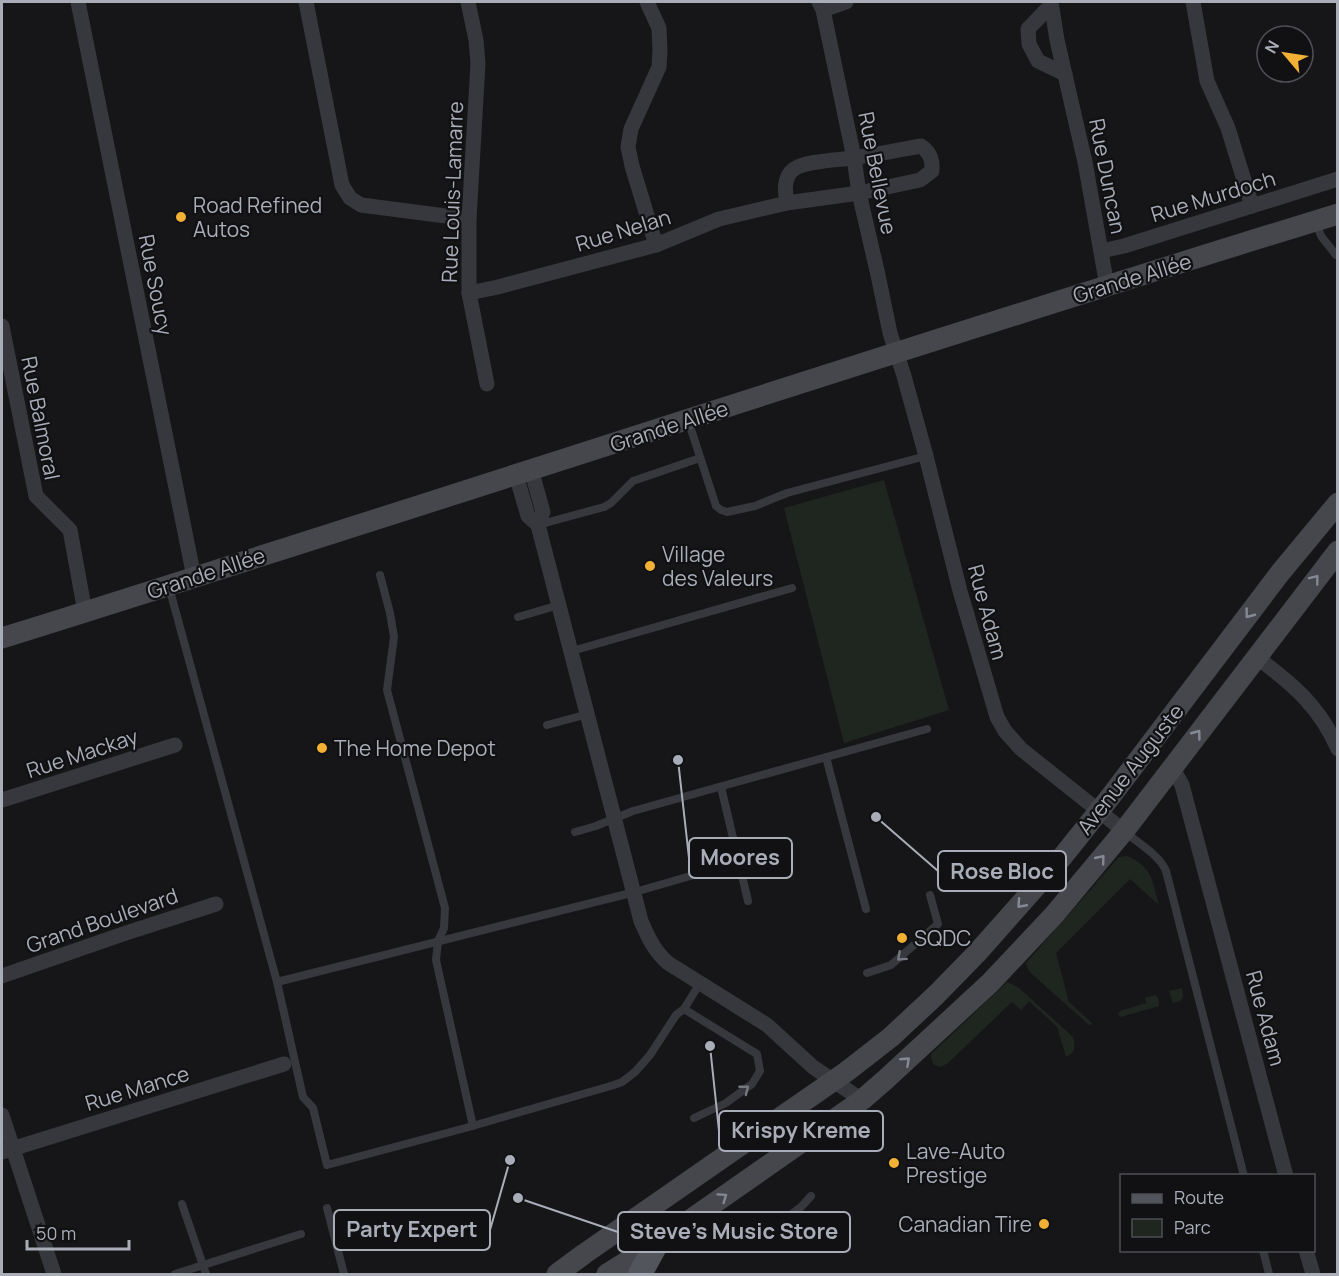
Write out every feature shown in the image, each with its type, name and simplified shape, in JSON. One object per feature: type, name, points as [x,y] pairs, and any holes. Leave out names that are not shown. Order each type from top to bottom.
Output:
[{"type":"main road","name":"Grande Allée","points":[[2,638],[1338,214]]},
{"type":"main road","name":"Avenue Auguste","points":[[557,1275],[871,1054],[946,986],[1046,876],[1099,811],[1280,573],[1338,502]]},
{"type":"main road","name":"Avenue Auguste","points":[[607,1275],[657,1243],[862,1100],[1009,963],[1054,915],[1124,831],[1338,551]]},
{"type":"main road","points":[[640,1275],[657,1243]]},
{"type":"street","name":"Rue Soucy","points":[[78,2],[194,577]]},
{"type":"street","points":[[306,2],[342,185],[350,198],[361,205],[376,208],[469,219]]},
{"type":"street","name":"Rue Louis-Lamarre","points":[[468,2],[478,63],[469,219],[469,293],[487,384]]},
{"type":"street","points":[[647,2],[659,28],[659,67],[632,129],[628,147],[656,245]]},
{"type":"street","points":[[821,6],[846,2]]},
{"type":"street","points":[[1193,2],[1207,81],[1228,128],[1252,206]]},
{"type":"street","name":"Rue Duncan","points":[[1051,3],[1057,40],[1085,162],[1107,286]]},
{"type":"street","name":"Rue Duncan","points":[[1051,3],[1028,29],[1029,44],[1038,61],[1065,74]]},
{"type":"street","name":"Rue Bellevue","points":[[821,6],[854,158],[859,193],[896,353]]},
{"type":"street","name":"Rue Nelan","points":[[469,293],[656,245],[719,219],[787,203],[859,193],[920,180],[932,171],[933,165],[927,150],[921,146],[795,167],[789,173],[786,181],[787,203]]},
{"type":"street","name":"Rue Murdoch","points":[[1101,251],[1124,246],[1338,179]]},
{"type":"street","name":"Rue Balmoral","points":[[2,326],[36,496],[70,530],[86,612]]},
{"type":"street","name":"Rue Adam","points":[[896,353],[926,456],[960,591],[999,722],[1021,749],[1124,831]]},
{"type":"street","points":[[524,472],[543,512],[538,525],[649,939],[668,963],[767,1025],[813,1067],[862,1100]]},
{"type":"street","points":[[1256,657],[1292,684],[1307,700],[1326,726],[1338,749]]},
{"type":"street","name":"Rue Mackay","points":[[2,800],[175,745]]},
{"type":"street","name":"Rue Adam","points":[[1171,769],[1182,785],[1285,1174]]},
{"type":"street","name":"Grand Boulevard","points":[[2,976],[216,904]]},
{"type":"street","name":"Rue Mance","points":[[7,1150],[284,1064]]},
{"type":"street","points":[[2,1115],[7,1150],[54,1275]]},
{"type":"street","points":[[1306,1252],[1313,1275]]},
{"type":"lane","points":[[1316,221],[1322,236],[1338,255]]},
{"type":"lane","points":[[688,420],[716,506],[727,512],[755,506],[787,493],[926,456]]},
{"type":"lane","points":[[538,525],[604,507],[633,481],[700,458]]},
{"type":"lane","points":[[380,575],[394,637],[387,690],[445,909],[444,928],[438,941],[436,960],[473,1126]]},
{"type":"lane","points":[[168,585],[277,982],[303,1096],[313,1108],[327,1166],[622,1082],[635,1072],[650,1055],[700,983]]},
{"type":"lane","points":[[572,651],[792,588]]},
{"type":"lane","points":[[518,617],[559,605]]},
{"type":"lane","points":[[546,725],[588,714]]},
{"type":"lane","points":[[575,832],[633,811],[927,729]]},
{"type":"lane","points":[[826,757],[866,909]]},
{"type":"lane","points":[[721,787],[748,901]]},
{"type":"lane","points":[[1124,831],[1157,858],[1166,871],[1243,1174]]},
{"type":"lane","points":[[277,982],[635,892],[739,862]]},
{"type":"lane","points":[[867,973],[891,965],[938,924],[930,895]]},
{"type":"lane","points":[[684,1009],[757,1054],[760,1071],[752,1084],[726,1103],[694,1118]]},
{"type":"lane","points":[[771,1230],[812,1196]]},
{"type":"lane","points":[[182,1204],[206,1275]]},
{"type":"lane","points":[[327,1208],[344,1275]]},
{"type":"lane","points":[[175,1275],[301,1234]]},
{"type":"lane","points":[[1263,1252],[1269,1275]]},
{"type":"green space","points":[[884,480],[949,710],[844,743],[784,508]]},
{"type":"green space","points":[[1127,856],[1147,870],[1159,905],[1130,879],[1056,953],[1069,1002],[1093,1024],[1089,1025],[1033,975],[1026,963],[1119,857]]},
{"type":"green space","points":[[1007,982],[1018,987],[1073,1037],[1072,1053],[1066,1057],[1057,1027],[1029,1001],[1021,1010],[1012,1002],[948,1063],[941,1067],[934,1065],[931,1054]]},
{"type":"green space","points":[[1182,988],[1183,997],[1180,1001],[1173,1003],[1169,991]]},
{"type":"green space","points":[[1155,995],[1158,997],[1159,1006],[1121,1017],[1118,1014],[1120,1011],[1146,1003],[1145,998]]},
{"type":"place","name":"Road Refined Autos","points":[[181,217]]},
{"type":"place","name":"Village des Valeurs","points":[[650,566]]},
{"type":"place","name":"The Home Depot","points":[[322,748]]},
{"type":"place","name":"Moores","points":[[678,760]]},
{"type":"place","name":"Rose Bloc","points":[[876,817]]},
{"type":"place","name":"SQDC","points":[[902,938]]},
{"type":"place","name":"Krispy Kreme","points":[[710,1046]]},
{"type":"place","name":"Party Expert","points":[[510,1160]]},
{"type":"place","name":"Lave-Auto Prestige","points":[[894,1163]]},
{"type":"place","name":"Steve's Music Store","points":[[518,1198]]},
{"type":"place","name":"Canadian Tire","points":[[1044,1224]]}]
